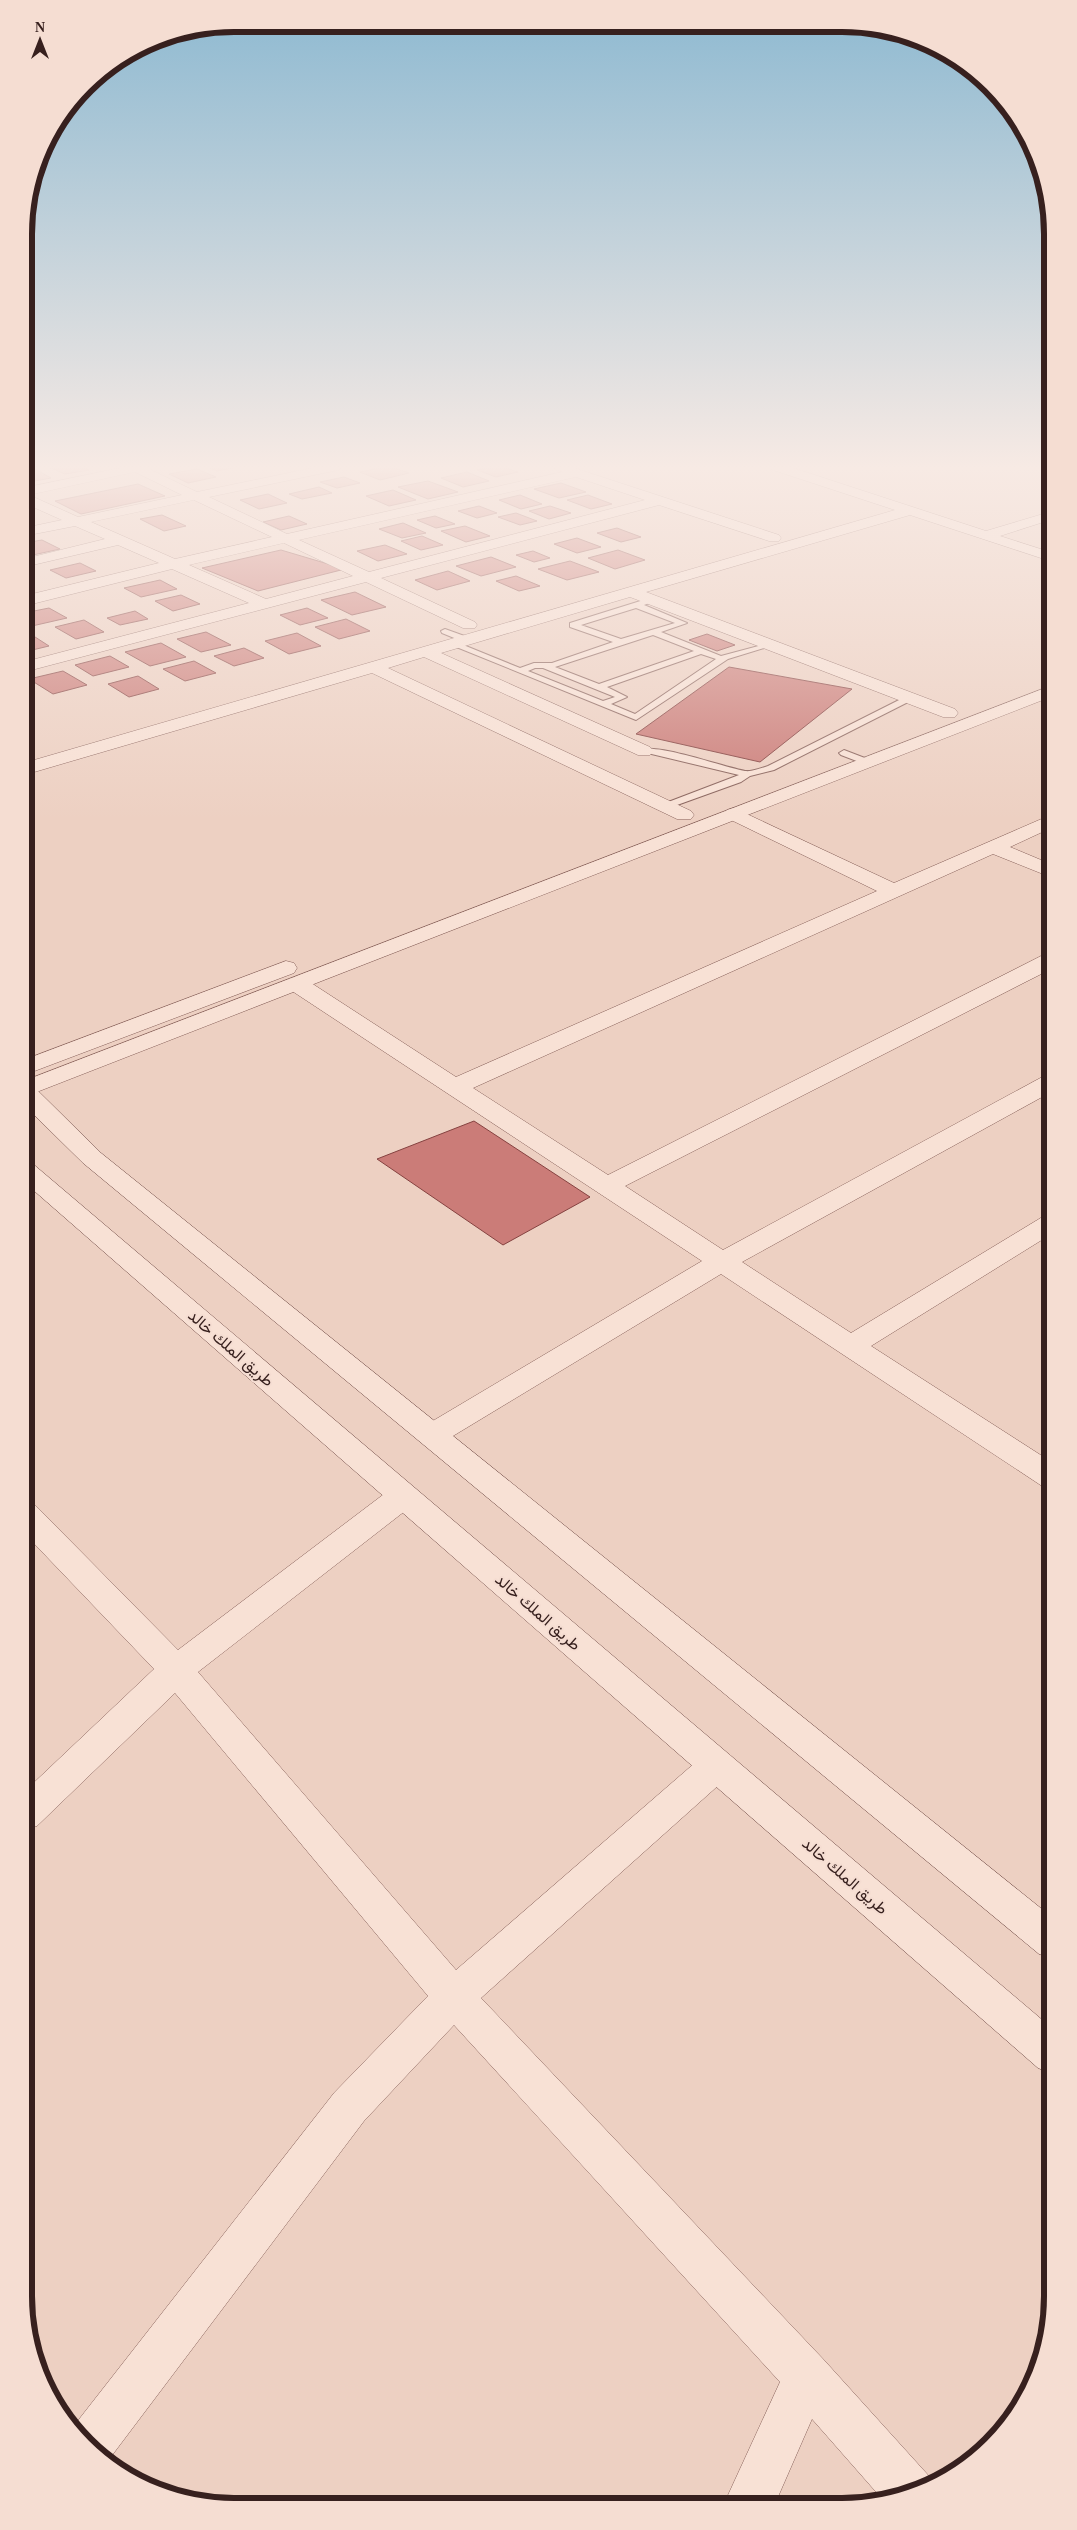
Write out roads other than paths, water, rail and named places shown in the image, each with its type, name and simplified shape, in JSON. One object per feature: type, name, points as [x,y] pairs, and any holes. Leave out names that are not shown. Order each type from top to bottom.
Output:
[{"type":"street","points":[[32,599],[90,584]]},
{"type":"street","points":[[219,584],[264,604]]},
{"type":"street","points":[[32,665],[339,584]]},
{"type":"street","points":[[382,584],[458,635]]},
{"type":"street","points":[[206,700],[458,635],[624,584]]},
{"type":"street","points":[[32,767],[426,652],[458,635],[634,599],[681,584]]},
{"type":"street","points":[[634,599],[653,600],[949,713]]},
{"type":"street","points":[[426,652],[644,751]]},
{"type":"street","points":[[373,668],[675,811]]},
{"type":"street","points":[[32,1065],[675,811],[844,753],[1045,676]]},
{"type":"street","points":[[32,1088],[1045,693]]},
{"type":"street","points":[[502,729],[557,711]]},
{"type":"street","points":[[734,814],[895,892]]},
{"type":"street","points":[[454,1087],[1045,824]]},
{"type":"street","points":[[993,847],[1045,869]]},
{"type":"street","points":[[606,1186],[1045,964]]},
{"type":"street","points":[[1029,972],[1045,979]]},
{"type":"street","points":[[297,984],[1045,1473]]},
{"type":"street","points":[[432,1435],[721,1262],[1045,1086]]},
{"type":"street","points":[[32,1099],[92,1158],[1045,1935]]},
{"type":"street","name":"طريق الملك خالد","points":[[32,1181],[404,1496],[1045,2048]]},
{"type":"street","points":[[850,1346],[1045,1227]]},
{"type":"street","points":[[32,1807],[176,1670],[404,1496]]},
{"type":"street","points":[[32,1521],[176,1670],[454,1997],[807,2378],[905,2488]]},
{"type":"street","points":[[94,2440],[350,2107],[454,1997],[717,1766]]},
{"type":"street","points":[[752,2498],[807,2378]]},
{"type":"lane","points":[[519,671],[553,664],[683,623],[634,599],[574,625],[621,642]]},
{"type":"lane","points":[[653,632],[722,659]]},
{"type":"lane","points":[[458,635],[519,671],[636,717],[722,659],[770,645]]},
{"type":"lane","points":[[599,688],[701,651]]},
{"type":"lane","points":[[542,665],[623,697],[603,704]]},
{"type":"lane","points":[[675,811],[747,774],[771,768],[909,698]]},
{"type":"lane","points":[[644,751],[661,752],[747,774]]},
{"type":"lane","points":[[844,753],[867,762]]}]
